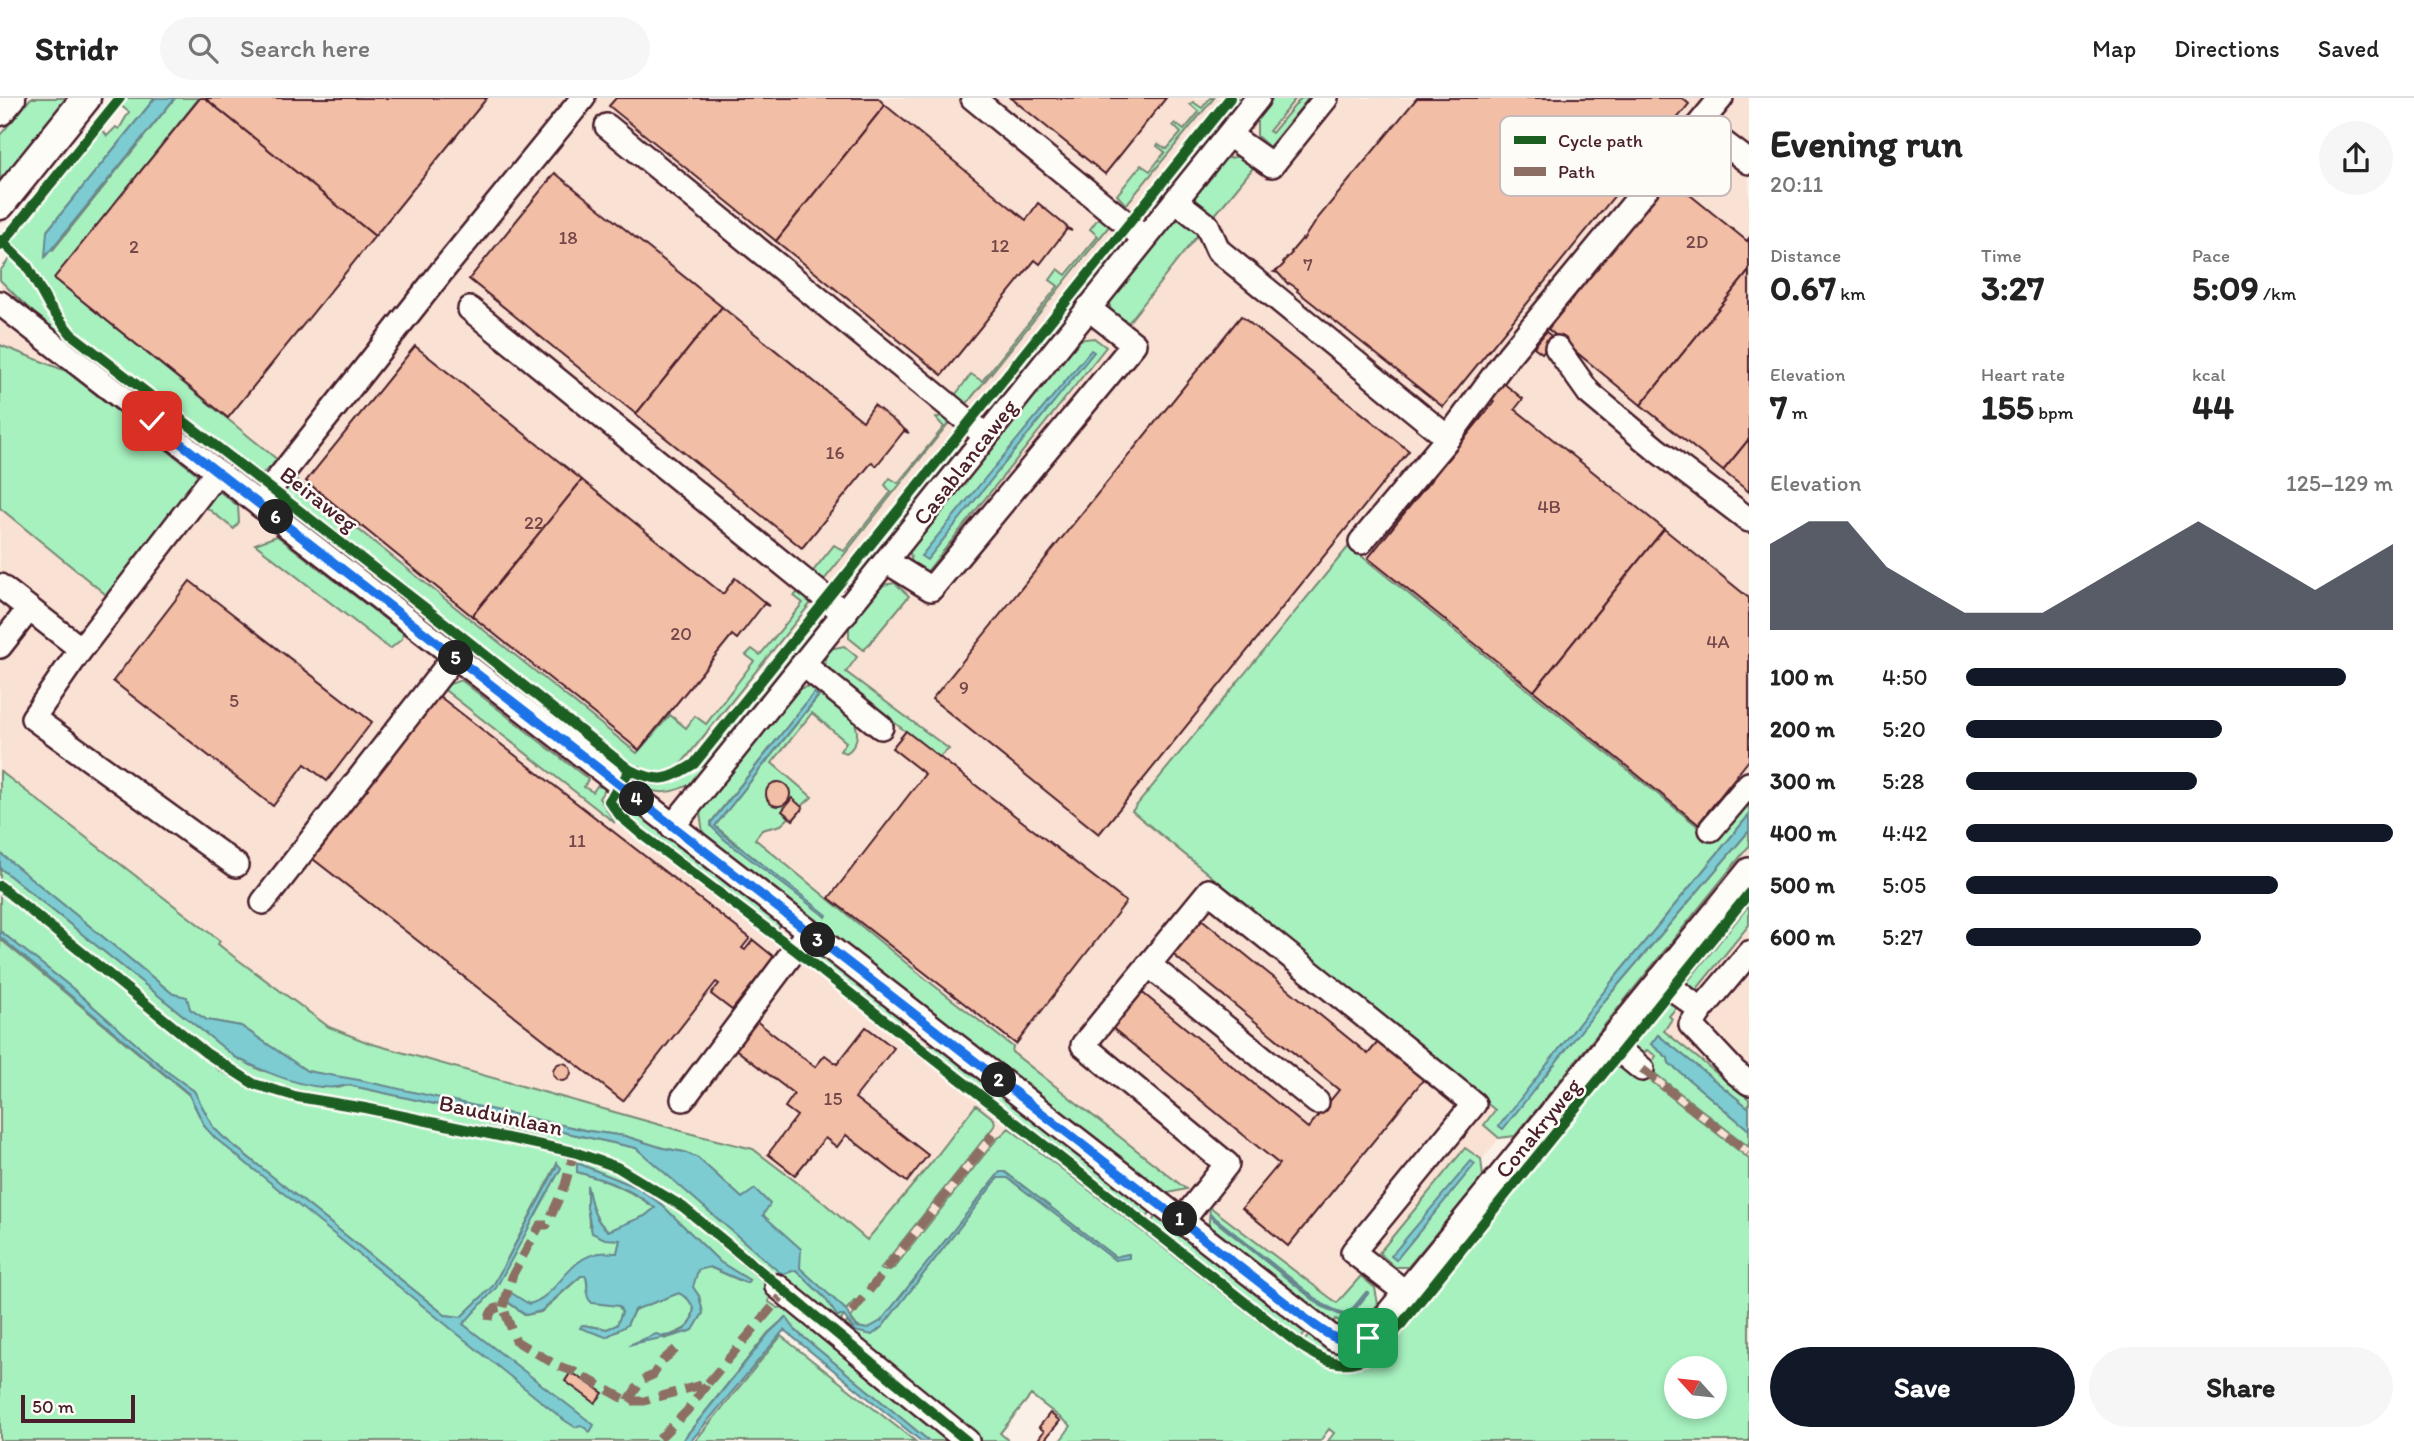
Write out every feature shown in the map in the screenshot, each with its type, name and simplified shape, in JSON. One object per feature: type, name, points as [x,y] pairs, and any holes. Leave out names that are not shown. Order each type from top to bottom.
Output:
[{"type":"main road","points":[[0,111],[10,98]]},
{"type":"main road","points":[[0,205],[86,98]]},
{"type":"street","points":[[261,506],[271,488],[382,347],[583,98]]},
{"type":"street","points":[[973,98],[1144,238]]},
{"type":"street","name":"Casablancaweg","points":[[672,827],[1258,98]]},
{"type":"street","points":[[1229,135],[1272,165],[1326,98]]},
{"type":"street","points":[[1706,116],[1721,98]]},
{"type":"street","points":[[607,126],[986,436]]},
{"type":"street","points":[[1731,148],[1749,162]]},
{"type":"street","points":[[1361,542],[1448,438],[1509,355],[1640,196]]},
{"type":"street","points":[[1176,201],[1207,225],[1218,250],[1448,438]]},
{"type":"street","name":"Beiraweg","points":[[0,303],[1313,1324],[1334,1339],[1346,1342]]},
{"type":"street","points":[[886,561],[931,589],[1134,344],[1088,308]]},
{"type":"street","points":[[470,309],[845,614]]},
{"type":"street","points":[[1557,348],[1589,393],[1657,450],[1749,520]]},
{"type":"street","points":[[217,472],[81,649],[33,718],[236,865]]},
{"type":"street","points":[[0,586],[81,649]]},
{"type":"street","points":[[0,646],[29,609]]},
{"type":"street","points":[[263,902],[454,657]]},
{"type":"street","points":[[804,665],[881,727]]},
{"type":"street","points":[[1711,830],[1749,784]]},
{"type":"street","name":"Conakryweg","points":[[1346,1342],[1368,1338],[1749,870]]},
{"type":"street","points":[[1182,1221],[1227,1164],[1083,1045],[1209,891],[1474,1104],[1353,1252],[1405,1292]]},
{"type":"street","points":[[682,1099],[808,932]]},
{"type":"street","points":[[1749,953],[1691,1025],[1735,1072],[1749,1083]]},
{"type":"street","points":[[1149,965],[1317,1102]]},
{"type":"street","points":[[1660,979],[1701,1010]]},
{"type":"street","points":[[1609,1042],[1642,1069]]},
{"type":"street","points":[[777,1286],[967,1441]]},
{"type":"shaded area","points":[[150,98],[1749,98],[1749,1192],[1574,1046],[1353,1319],[1336,1318],[1089,1131],[1066,1132],[1007,1157],[873,1340],[712,1187],[303,1050],[0,804],[0,280]]},
{"type":"green space","points":[[31,98],[76,98],[0,194],[0,135]]},
{"type":"green space","points":[[126,98],[155,98],[47,231],[53,250],[175,98],[199,98],[55,278],[279,461],[260,475],[71,328],[57,313],[35,270],[8,243],[102,129],[107,136],[116,127],[119,129],[129,112],[120,105]]},
{"type":"green space","points":[[1210,98],[1214,98],[1126,205],[1117,195],[1141,165],[1150,171],[1165,152],[1158,144],[1167,149],[1181,133],[1173,125],[1175,123],[1184,130],[1199,112],[1190,104],[1193,102],[1202,108]]},
{"type":"green space","points":[[1235,98],[1250,98],[1159,209],[1145,209]]},
{"type":"green space","points":[[1273,98],[1296,98],[1269,131],[1272,133],[1301,98],[1309,98],[1269,147],[1257,136],[1257,118]]},
{"type":"green space","points":[[1241,156],[1253,168],[1210,221],[1196,210],[1195,193],[1223,159]]},
{"type":"green space","points":[[1104,211],[1114,220],[964,407],[953,398],[971,374],[982,381],[1058,286],[1050,280],[1058,269],[1066,275],[1098,236],[1090,229]]},
{"type":"green space","points":[[1191,217],[1203,228],[1125,327],[1112,320],[1109,299],[1173,221]]},
{"type":"green space","points":[[1122,238],[1125,251],[997,411],[982,411]]},
{"type":"green space","points":[[11,257],[27,272],[48,314],[66,334],[223,457],[218,464],[59,339],[0,280],[0,271]]},
{"type":"green space","points":[[1094,338],[1106,347],[925,574],[912,564],[909,547],[1076,340]]},
{"type":"green space","points":[[0,345],[66,371],[196,473],[198,479],[110,598],[0,508]]},
{"type":"green space","points":[[943,415],[951,420],[824,580],[813,571],[834,545],[844,551],[891,492],[885,485],[890,478],[898,483],[944,427],[936,418]]},
{"type":"green space","points":[[959,439],[962,454],[857,585],[841,585]]},
{"type":"green space","points":[[293,477],[637,753],[670,715],[686,728],[695,716],[706,724],[754,661],[746,655],[752,649],[760,655],[803,603],[794,596],[802,588],[815,598],[682,763],[667,771],[651,771],[640,766],[635,767],[286,496],[286,486]]},
{"type":"green space","points":[[220,492],[238,506],[239,522],[234,529],[206,507],[209,495]]},
{"type":"green space","points":[[285,505],[458,639],[454,645],[286,517]]},
{"type":"green space","points":[[277,536],[403,633],[402,639],[390,649],[255,544]]},
{"type":"green space","points":[[1349,546],[1715,840],[1749,799],[1749,815],[1613,980],[1500,1126],[1503,1128],[1606,999],[1749,831],[1749,846],[1515,1136],[1499,1138],[1484,1125],[1495,1110],[1132,811]]},
{"type":"green space","points":[[895,583],[909,596],[864,650],[849,638],[849,621],[876,586]]},
{"type":"green space","points":[[819,612],[822,627],[699,779],[681,789],[664,792],[648,790],[628,782],[633,777],[655,785],[668,784],[689,773]]},
{"type":"green space","points":[[844,646],[857,657],[846,672],[949,749],[939,757],[826,670],[825,650]]},
{"type":"green space","points":[[468,648],[625,771],[620,777],[462,655]]},
{"type":"green space","points":[[461,680],[588,779],[584,787],[593,792],[597,786],[606,788],[599,798],[615,823],[441,687]]},
{"type":"green space","points":[[816,685],[838,702],[855,723],[856,740],[848,752],[840,751],[846,742],[812,713],[772,763],[812,797],[781,825],[762,830],[755,839],[1013,1047],[1012,1052],[1186,1189],[1160,1195],[704,840],[700,812],[702,805],[796,689]],"holes":[[[814,693],[818,697],[715,826],[826,917],[711,826],[711,822]]]},
{"type":"green space","points":[[0,771],[220,941],[218,944],[233,956],[329,1027],[369,1043],[753,1149],[867,1240],[976,1105],[994,1119],[995,1125],[880,1269],[886,1271],[894,1268],[996,1140],[1009,1128],[1301,1354],[1305,1351],[1325,1364],[1342,1369],[1360,1366],[1381,1355],[1616,1063],[1626,1061],[1749,1159],[1749,1441],[1328,1441],[1334,1433],[1329,1429],[1320,1441],[1060,1441],[1071,1426],[1031,1395],[1000,1433],[1009,1441],[929,1441],[796,1331],[786,1317],[768,1333],[682,1441],[0,1441],[0,939],[189,1095],[205,1127],[575,1427],[463,1324],[495,1288],[561,1168],[557,1164],[493,1286],[461,1317],[445,1315],[223,1137],[213,1127],[194,1091],[0,931],[0,892],[219,1070],[256,1091],[482,1136],[616,1172],[633,1179],[666,1200],[774,1291],[769,1302],[778,1308],[791,1306],[840,1331],[847,1322],[855,1331],[882,1327],[998,1178],[1008,1178],[1115,1260],[1128,1254],[1115,1257],[1005,1172],[1000,1172],[881,1321],[867,1329],[858,1327],[851,1318],[860,1303],[855,1300],[846,1310],[799,1268],[763,1214],[769,1204],[755,1190],[742,1198],[698,1158],[625,1136],[589,1131],[307,1071],[241,1026],[207,1020],[190,1009],[186,997],[173,994],[0,853]],"holes":[[[577,1163],[636,1187],[661,1204],[720,1262],[749,1280],[746,1283],[709,1267],[698,1270],[692,1287],[699,1296],[703,1313],[693,1330],[664,1339],[687,1327],[692,1317],[694,1308],[688,1299],[679,1293],[634,1310],[627,1325],[606,1337],[583,1325],[607,1329],[617,1325],[622,1312],[619,1306],[588,1292],[586,1276],[581,1276],[541,1312],[526,1315],[507,1302],[506,1304],[504,1299],[529,1304],[540,1301],[598,1253],[617,1254],[620,1240],[589,1225],[587,1188],[596,1217],[609,1231],[645,1216],[655,1208],[618,1186],[577,1172]]]},
{"type":"green space","points":[[617,795],[780,920],[778,933],[626,815],[617,803]]},
{"type":"green space","points":[[0,868],[235,1057],[260,1070],[338,1088],[348,1085],[636,1148],[788,1271],[796,1270],[825,1298],[837,1315],[844,1316],[836,1328],[695,1214],[651,1181],[622,1164],[570,1146],[518,1133],[257,1080],[219,1058],[0,879]]},
{"type":"green space","points":[[1749,905],[1749,925],[1696,990],[1687,982]]},
{"type":"green space","points":[[822,955],[901,1014],[901,1027],[810,956]]},
{"type":"green space","points":[[1673,1003],[1678,1006],[1669,1016],[1672,1019],[1664,1031],[1749,1099],[1749,1108],[1658,1035],[1651,1044],[1668,1058],[1669,1063],[1749,1130],[1749,1147],[1648,1068],[1656,1056],[1647,1050],[1639,1059],[1628,1051],[1666,1004]]},
{"type":"green space","points":[[937,1044],[1152,1210],[1147,1218],[925,1046]]},
{"type":"green space","points":[[1465,1148],[1481,1159],[1483,1177],[1408,1267],[1395,1267],[1379,1253]]},
{"type":"green space","points":[[1210,1207],[1337,1303],[1361,1276],[1375,1288],[1378,1304],[1357,1325],[1337,1326],[1340,1322],[1336,1319],[1331,1324],[1208,1235]]},
{"type":"green space","points":[[1157,1214],[1307,1330],[1301,1339],[1151,1223]]},
{"type":"green space","points":[[1389,1330],[1373,1351],[1347,1361],[1325,1357],[1304,1341],[1310,1334],[1342,1350],[1360,1351],[1379,1340]]},
{"type":"green space","points":[[781,1336],[915,1441],[695,1441]]},
{"type":"water","points":[[155,98],[175,98],[45,257],[47,231]]},
{"type":"water","points":[[1091,350],[1094,352],[927,560],[921,556]]},
{"type":"water","points":[[814,693],[818,696],[715,826],[827,915],[826,917],[725,840],[711,826]]},
{"type":"water","points":[[1749,815],[1749,831],[1606,999],[1503,1129],[1499,1126],[1613,980]]},
{"type":"water","points":[[0,853],[173,994],[187,997],[190,1009],[207,1020],[241,1026],[307,1071],[589,1131],[625,1136],[698,1158],[742,1198],[755,1189],[770,1204],[763,1215],[801,1249],[800,1268],[846,1310],[857,1327],[867,1329],[881,1321],[1000,1172],[1005,1172],[1115,1257],[1129,1254],[1129,1258],[1115,1260],[1008,1178],[998,1178],[882,1327],[872,1335],[855,1331],[844,1316],[837,1316],[825,1298],[796,1270],[784,1274],[779,1272],[636,1148],[348,1085],[321,1087],[306,1084],[275,1075],[235,1057],[0,868]]},
{"type":"water","points":[[0,931],[194,1091],[213,1127],[223,1137],[445,1315],[461,1317],[493,1286],[557,1163],[561,1168],[496,1288],[463,1324],[594,1425],[590,1432],[581,1425],[575,1427],[564,1420],[215,1138],[205,1127],[189,1094],[0,937]]},
{"type":"water","points":[[1658,1035],[1749,1108],[1749,1130],[1669,1063],[1668,1058],[1651,1044]]},
{"type":"water","points":[[1471,1161],[1475,1164],[1396,1260],[1391,1256]]},
{"type":"water","points":[[577,1163],[636,1187],[661,1204],[720,1262],[749,1280],[747,1283],[710,1267],[698,1270],[693,1287],[699,1296],[703,1313],[693,1330],[629,1345],[656,1334],[664,1336],[686,1328],[694,1308],[688,1299],[679,1293],[634,1310],[627,1325],[606,1337],[580,1328],[582,1325],[607,1329],[617,1325],[622,1312],[619,1306],[592,1303],[588,1297],[586,1276],[581,1276],[541,1311],[526,1315],[504,1299],[508,1291],[529,1304],[548,1294],[571,1269],[589,1256],[617,1253],[620,1240],[605,1239],[592,1233],[587,1208],[587,1185],[596,1216],[608,1231],[645,1216],[655,1208],[618,1186],[577,1172]]},
{"type":"water","points":[[786,1317],[796,1331],[929,1441],[921,1441],[784,1330],[691,1441],[682,1441],[769,1333]]},
{"type":"building","points":[[200,98],[205,98],[375,236],[228,418],[54,278]]},
{"type":"building","points":[[205,98],[487,98],[375,236]]},
{"type":"building","points":[[616,98],[878,98],[885,105],[776,241],[609,106]]},
{"type":"building","points":[[1011,98],[1166,98],[1105,174]]},
{"type":"building","points":[[1417,98],[1682,98],[1689,104],[1679,116],[1500,116],[1500,196],[1614,196],[1443,407],[1274,272],[1284,264],[1318,218]]},
{"type":"building","points":[[885,105],[1026,220],[1038,203],[1072,231],[1067,229],[1040,264],[1035,260],[942,375],[776,241]]},
{"type":"building","points":[[555,173],[722,307],[636,414],[469,279]]},
{"type":"building","points":[[1655,196],[1691,196],[1747,241],[1749,238],[1749,271],[1641,405],[1548,329]]},
{"type":"building","points":[[1749,271],[1749,439],[1723,471],[1641,405]]},
{"type":"building","points":[[722,307],[863,421],[874,405],[909,433],[904,431],[876,466],[872,462],[802,548],[636,414]]},
{"type":"building","points":[[1241,316],[1409,451],[1099,834],[932,699]]},
{"type":"building","points":[[1546,332],[1554,338],[1542,353],[1534,347]]},
{"type":"building","points":[[415,346],[582,480],[472,616],[306,481]]},
{"type":"building","points":[[1502,382],[1523,399],[1515,409],[1664,529],[1534,691],[1368,558],[1494,402],[1489,397]]},
{"type":"building","points":[[1749,439],[1749,492],[1723,471]]},
{"type":"building","points":[[582,480],[723,594],[735,578],[769,606],[764,604],[737,639],[732,635],[639,750],[472,616]]},
{"type":"building","points":[[1664,529],[1749,598],[1749,760],[1698,824],[1534,691]]},
{"type":"building","points":[[190,581],[372,722],[327,781],[305,764],[273,806],[113,681]]},
{"type":"building","points":[[439,696],[750,938],[742,948],[745,950],[753,940],[774,957],[732,1010],[711,994],[719,984],[716,982],[623,1101],[313,859]]},
{"type":"building","points":[[906,731],[1126,902],[1016,1044],[829,898],[925,774],[892,748]]},
{"type":"building","points":[[778,782],[787,785],[790,794],[787,803],[778,806],[769,803],[766,794],[769,785]]},
{"type":"building","points":[[792,798],[803,808],[793,820],[782,811]]},
{"type":"building","points":[[1199,917],[1368,1054],[1378,1042],[1424,1079],[1288,1246],[1242,1208],[1279,1164],[1110,1026],[1139,990],[1308,1128],[1339,1090],[1170,952]]},
{"type":"building","points":[[755,1020],[815,1067],[825,1055],[837,1064],[866,1027],[894,1048],[855,1098],[928,1155],[907,1182],[846,1135],[837,1147],[825,1138],[795,1175],[768,1154],[797,1116],[785,1107],[794,1094],[734,1048]]},
{"type":"building","points":[[562,1063],[568,1066],[571,1072],[568,1078],[562,1081],[556,1078],[553,1072],[556,1066]]},
{"type":"building","points":[[571,1372],[603,1393],[595,1403],[565,1381]]},
{"type":"building","points":[[1050,1413],[1060,1421],[1046,1438],[1050,1441],[1037,1441],[1044,1431],[1039,1427]]},
{"type":"waterway","points":[[1211,1216],[1322,1305],[1347,1317],[1367,1293]]},
{"type":"marked path","points":[[1642,1069],[1749,1153]]},
{"type":"marked path","points":[[852,1312],[993,1135]]},
{"type":"marked path","points":[[503,1307],[513,1274],[540,1225],[547,1225],[565,1185],[574,1152]]},
{"type":"marked path","points":[[708,1383],[785,1292]]},
{"type":"marked path","points":[[489,1320],[493,1310],[503,1307],[516,1341],[556,1365],[575,1372],[628,1401],[644,1401],[708,1383],[687,1411],[657,1441]]},
{"type":"marked path","points":[[628,1401],[642,1380],[653,1375],[663,1360],[676,1349]]},
{"type":"cycle path","points":[[0,246],[120,98]]},
{"type":"cycle path","points":[[1230,98],[694,764],[677,774],[663,778],[649,777],[630,770],[609,801],[621,817],[641,834],[795,950],[1301,1346],[1321,1358],[1338,1363],[1357,1362],[1378,1353],[1749,893]]},
{"type":"cycle path","points":[[0,240],[27,266],[49,306],[71,334],[630,770]]},
{"type":"cycle path","name":"Bauduinlaan","points":[[0,886],[206,1053],[254,1084],[298,1097],[365,1108],[574,1152],[617,1167],[683,1207],[967,1441]]},
{"type":"route","points":[[152,421],[1313,1324],[1334,1339],[1346,1342],[1368,1338]]}]
